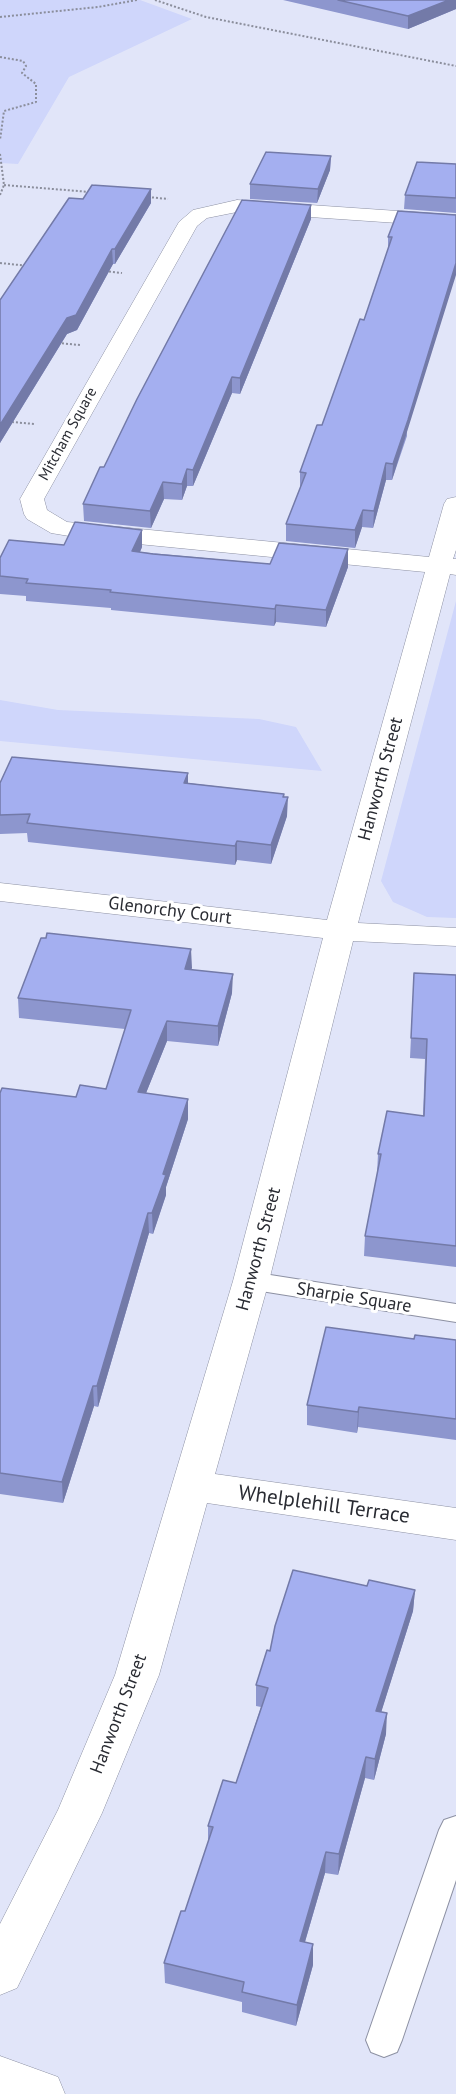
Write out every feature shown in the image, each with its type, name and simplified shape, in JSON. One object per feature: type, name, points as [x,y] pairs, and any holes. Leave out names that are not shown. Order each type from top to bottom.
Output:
[{"type":"street","name":"Mitcham Square","points":[[448,566],[60,528],[36,514],[32,499],[189,222],[212,210],[237,206],[456,221]]},
{"type":"street","name":"Hanworth Street","points":[[0,1973],[79,1813],[137,1675],[251,1281],[340,931],[448,566],[456,504]]},
{"type":"street","name":"Glenorchy Court","points":[[0,892],[340,931],[456,937]]},
{"type":"street","name":"Whelplehill Terrace","points":[[192,1486],[456,1524]]},
{"type":"street","points":[[0,2079],[40,2094]]},
{"type":"lane","name":"Sharpie Square","points":[[251,1281],[456,1314]]},
{"type":"lane","points":[[384,2040],[456,1830]]},
{"type":"path","points":[[0,17],[98,7],[137,0]]},
{"type":"path","points":[[155,0],[206,17],[456,66]]},
{"type":"path","points":[[0,57],[23,61],[26,66],[22,73],[36,84],[36,102],[4,111],[0,140]]},
{"type":"path","points":[[0,154],[4,185],[0,195]]},
{"type":"path","points":[[4,185],[98,193]]},
{"type":"path","points":[[146,197],[181,200],[212,210]]},
{"type":"path","points":[[0,263],[34,266]]},
{"type":"path","points":[[101,271],[158,275]]},
{"type":"path","points":[[58,343],[117,347]]},
{"type":"shaded area","points":[[0,0],[140,0],[192,19],[69,77],[18,164],[0,163]]},
{"type":"shaded area","points":[[456,601],[456,918],[427,917],[393,902],[381,881]]},
{"type":"shaded area","points":[[0,700],[58,710],[259,719],[296,727],[322,771],[0,741]]},
{"type":"building","points":[[338,0],[449,0],[408,16]]},
{"type":"building","points":[[266,152],[331,156],[318,189],[250,184]]},
{"type":"building","points":[[417,162],[456,164],[456,198],[405,195]]},
{"type":"building","points":[[92,185],[151,189],[115,249],[112,249],[76,315],[67,318],[0,425],[0,300],[69,198],[83,199]]},
{"type":"building","points":[[242,200],[311,205],[240,378],[232,377],[193,470],[187,469],[182,484],[163,482],[150,511],[83,504],[100,467],[104,467],[137,399]]},
{"type":"building","points":[[398,211],[456,215],[456,263],[393,464],[386,463],[374,511],[363,510],[355,530],[286,524],[306,473],[300,472],[317,425],[322,425],[360,319],[364,320],[392,237],[388,237]]},
{"type":"building","points":[[75,522],[142,530],[132,551],[153,554],[270,564],[279,543],[348,549],[326,610],[276,605],[275,609],[110,592],[111,590],[26,583],[28,579],[0,576],[0,558],[9,540],[64,545]]},
{"type":"building","points":[[12,757],[188,773],[184,783],[284,794],[283,797],[288,797],[271,845],[237,841],[235,846],[27,823],[30,814],[0,815],[0,783]]},
{"type":"building","points":[[47,933],[191,949],[185,969],[233,974],[218,1026],[167,1021],[138,1092],[188,1099],[163,1174],[166,1175],[152,1213],[148,1213],[97,1386],[93,1386],[62,1482],[0,1473],[0,1093],[2,1088],[76,1097],[80,1085],[106,1089],[131,1010],[18,998],[41,938],[46,938]]},
{"type":"building","points":[[414,973],[456,975],[456,1246],[365,1236],[387,1111],[424,1116],[427,1039],[411,1038]]},
{"type":"building","points":[[326,1327],[414,1339],[415,1335],[456,1340],[456,1419],[359,1407],[358,1412],[307,1405]]},
{"type":"building","points":[[293,1570],[367,1586],[369,1580],[415,1590],[376,1711],[387,1713],[375,1759],[366,1757],[339,1854],[326,1852],[300,1941],[313,1944],[297,2005],[242,1992],[244,1982],[164,1963],[181,1911],[185,1911],[213,1827],[208,1826],[223,1780],[236,1783],[268,1688],[256,1685],[267,1650],[270,1651],[275,1626]]}]
